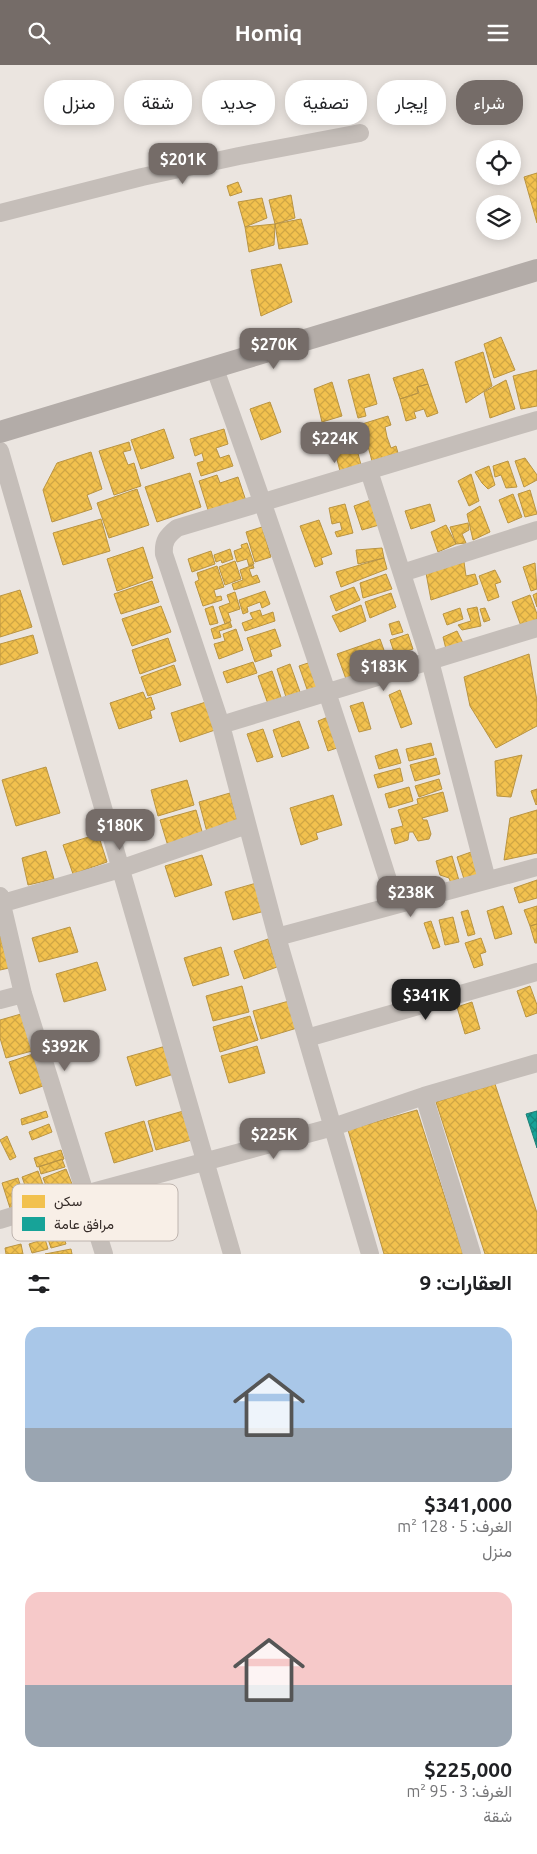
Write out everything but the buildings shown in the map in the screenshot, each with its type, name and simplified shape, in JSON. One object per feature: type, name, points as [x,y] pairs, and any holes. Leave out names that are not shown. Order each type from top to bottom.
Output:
[{"type":"main road","points":[[0,433],[537,270]]},
{"type":"street","points":[[0,213],[142,177],[360,133]]},
{"type":"street","points":[[215,369],[264,503],[328,692],[396,905]]},
{"type":"street","points":[[370,1254],[277,937],[221,725],[164,555],[163,545],[168,535],[178,528],[537,420]]},
{"type":"street","points":[[0,451],[232,1254]]},
{"type":"street","points":[[369,471],[430,661],[488,880]]},
{"type":"street","points":[[402,573],[537,530]]},
{"type":"street","points":[[221,725],[537,628]]},
{"type":"street","points":[[82,1184],[23,994],[1,901],[120,869],[247,825]]},
{"type":"street","points":[[277,937],[537,867]]},
{"type":"street","points":[[307,1038],[537,972]]},
{"type":"street","points":[[0,1000],[23,994]]},
{"type":"street","points":[[122,1184],[333,1127],[424,1096],[537,1063]]},
{"type":"street","points":[[424,1096],[472,1254]]},
{"type":"street","points":[[0,1220],[12,1216]]},
{"type":"street","points":[[100,1241],[104,1254]]}]
